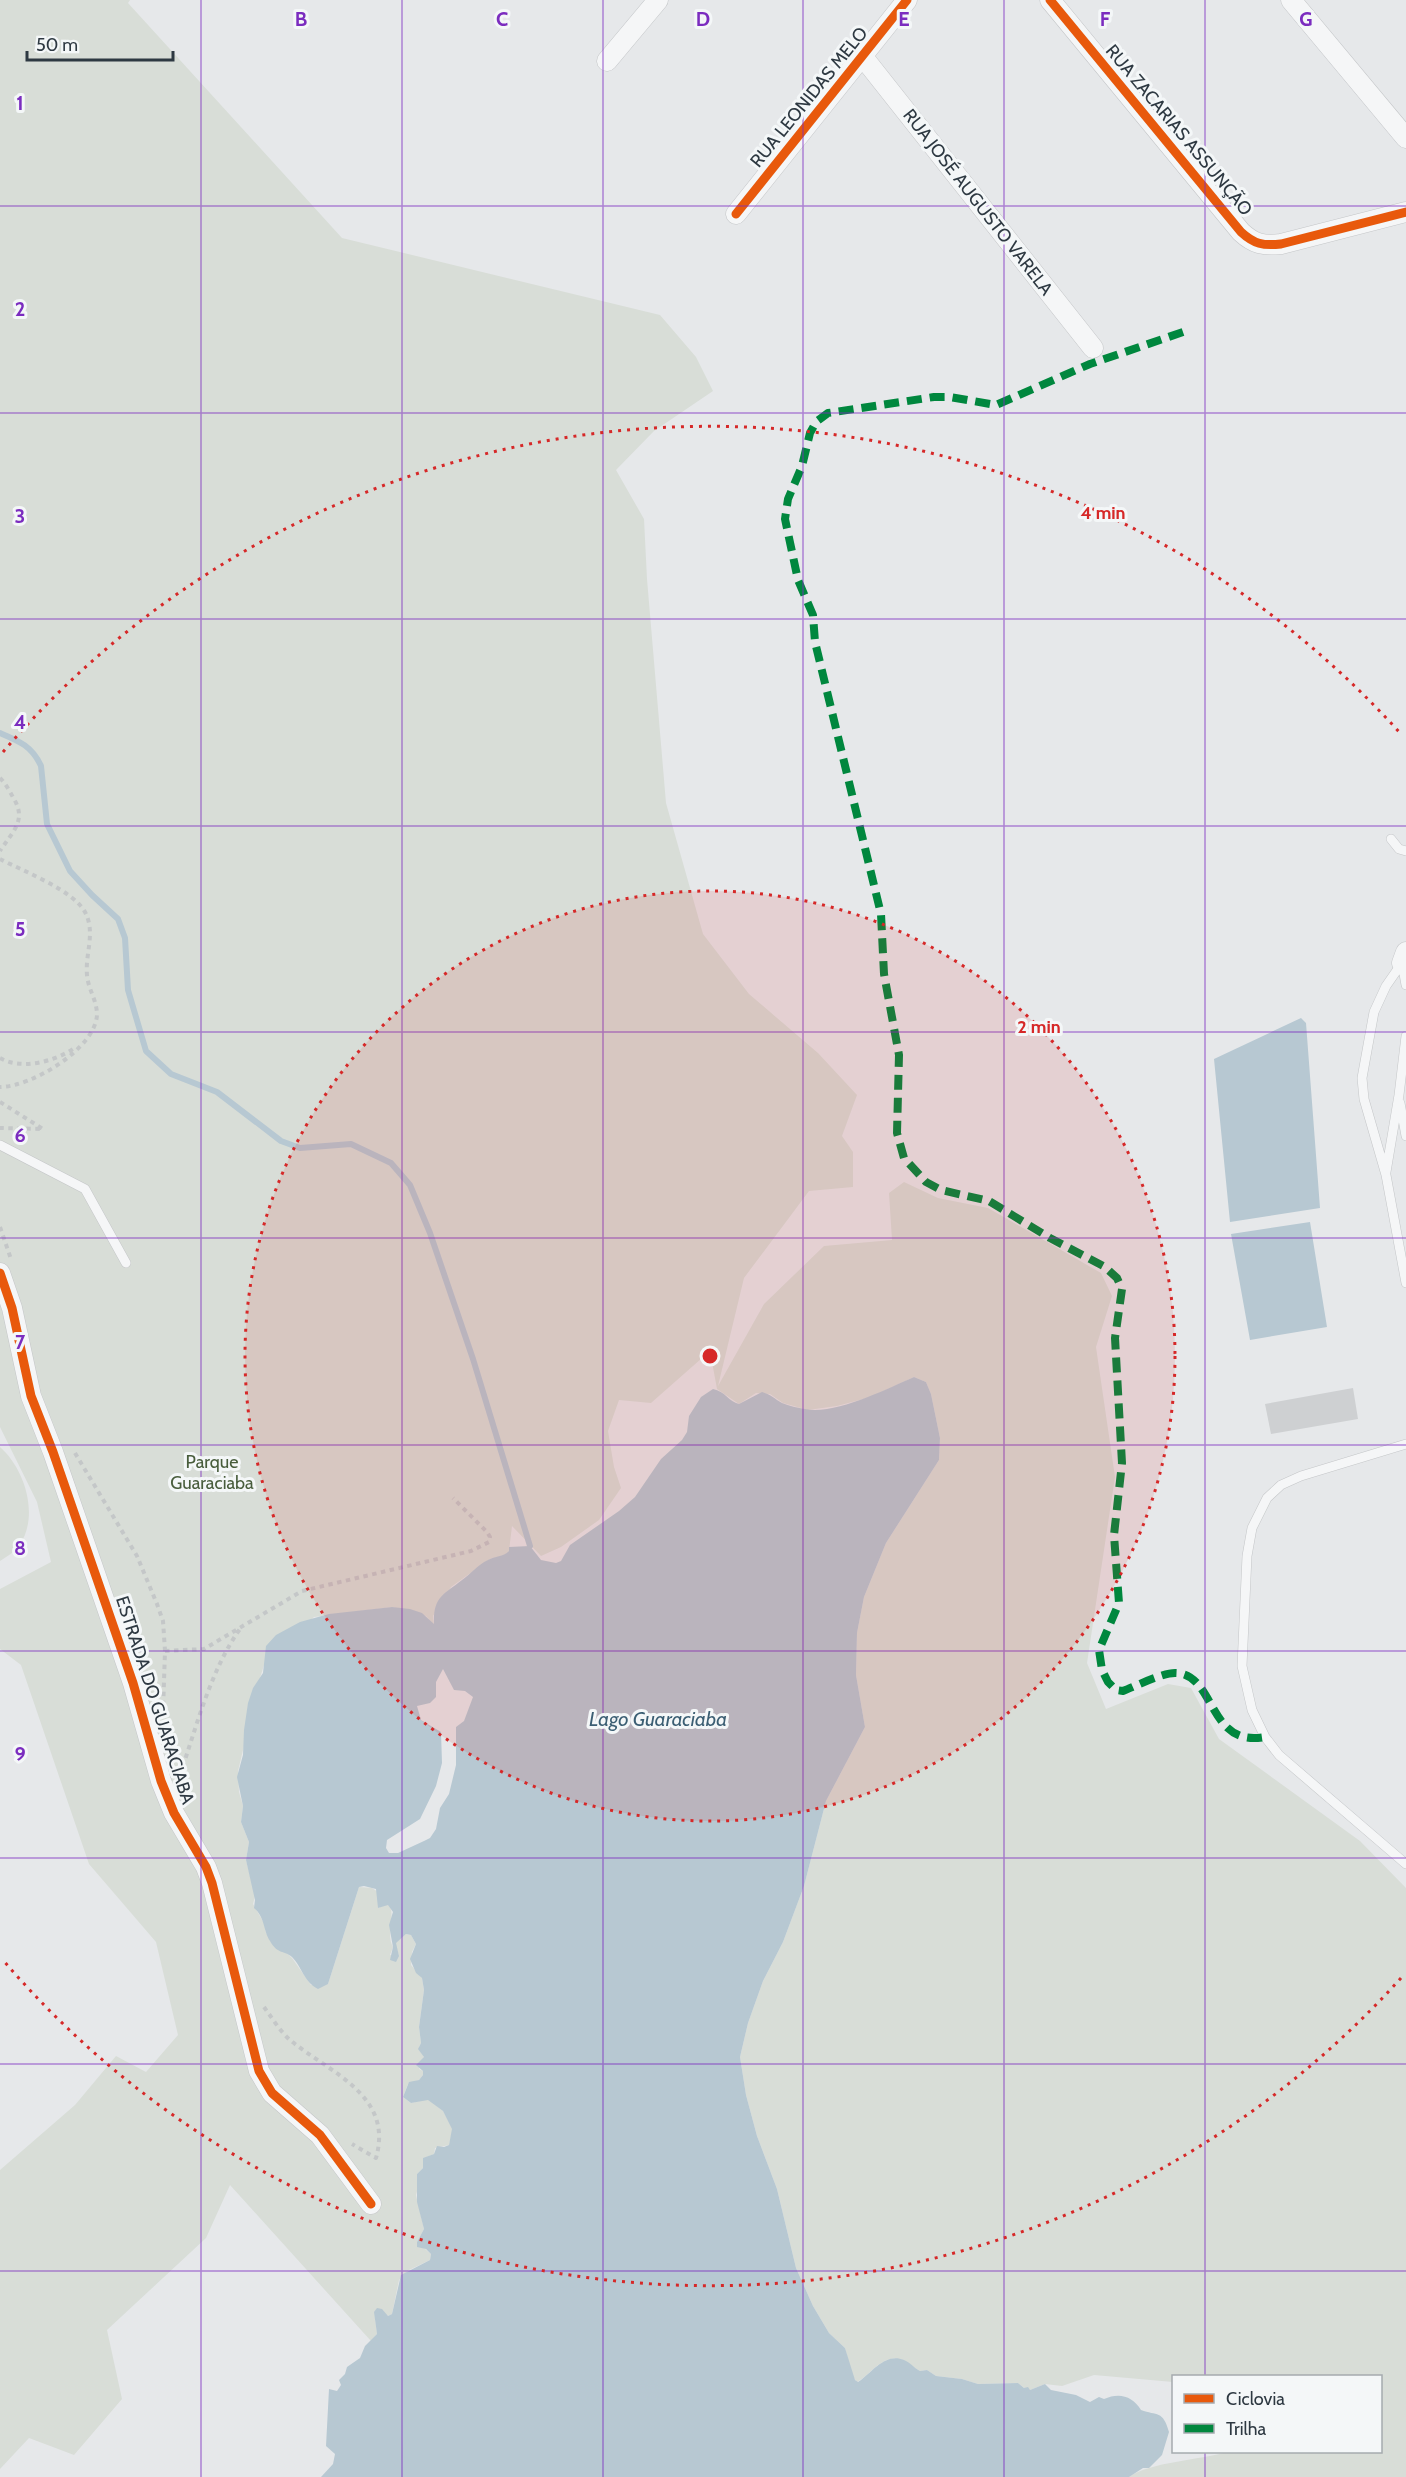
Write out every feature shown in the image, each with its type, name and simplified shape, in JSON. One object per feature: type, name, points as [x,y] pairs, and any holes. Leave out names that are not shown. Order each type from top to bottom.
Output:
[{"type":"street","points":[[608,61],[658,0]]},
{"type":"street","name":"RUA LEONIDAS MELO","points":[[736,214],[908,0]]},
{"type":"street","name":"RUA ZACARIAS ASSUNÇÃO","points":[[1050,0],[1241,232],[1252,242],[1265,246],[1281,244],[1406,212]]},
{"type":"street","points":[[1291,0],[1406,138]]},
{"type":"street","name":"RUA JOSÉ AUGUSTO VARELA","points":[[863,57],[1092,348]]},
{"type":"street","name":"ESTRADA DO GUARACIABA","points":[[6,1267],[12,1308],[31,1396],[53,1452],[120,1645],[161,1781],[174,1814],[206,1867],[212,1883],[259,2071],[272,2093],[320,2135],[371,2204]]},
{"type":"lane","points":[[1391,839],[1399,849],[1406,852]]},
{"type":"lane","points":[[1404,958],[1406,985]]},
{"type":"lane","points":[[1404,958],[1386,986],[1374,1012],[1362,1078],[1364,1099],[1386,1175],[1406,1283]]},
{"type":"lane","points":[[1386,1175],[1406,1036]]},
{"type":"lane","points":[[1399,1095],[1406,1136]]},
{"type":"lane","points":[[0,1145],[85,1189],[126,1263]]},
{"type":"lane","points":[[1406,1444],[1301,1476],[1281,1485],[1267,1498],[1251,1528],[1247,1556],[1242,1666],[1252,1710],[1272,1746],[1299,1774],[1406,1864]]},
{"type":"path","points":[[0,778],[13,797],[20,814],[19,823],[0,851]]},
{"type":"path","points":[[0,859],[68,895],[84,911],[91,932],[87,974],[97,1016],[87,1035],[66,1060],[15,1086],[0,1087]]},
{"type":"path","points":[[0,1058],[12,1063],[36,1062],[58,1057],[77,1047]]},
{"type":"path","points":[[0,1102],[43,1129],[0,1128]]},
{"type":"path","points":[[0,1227],[6,1267]]},
{"type":"path","points":[[72,1447],[137,1556],[163,1621],[165,1651],[163,1715]]},
{"type":"path","points":[[165,1651],[204,1649],[302,1591],[471,1551],[489,1542],[490,1537],[487,1532],[453,1498]]},
{"type":"path","points":[[175,1770],[178,1780],[206,1698],[231,1643],[242,1626]]},
{"type":"path","points":[[263,2006],[289,2039],[350,2083],[371,2106],[379,2132],[376,2158],[359,2150],[344,2137]]},
{"type":"green space","name":"Parque Guaraciaba","points":[[0,0],[130,0],[128,3],[342,238],[660,315],[696,357],[713,391],[654,431],[616,470],[644,519],[666,803],[703,934],[749,994],[818,1053],[857,1095],[842,1136],[853,1152],[853,1187],[809,1191],[744,1278],[718,1386],[764,1304],[824,1246],[892,1240],[889,1193],[904,1182],[938,1198],[988,1208],[1101,1273],[1112,1296],[1096,1347],[1115,1477],[1087,1663],[1106,1709],[1168,1684],[1191,1688],[1219,1739],[1360,1841],[1406,1888],[1406,2477],[1129,2477],[1149,2468],[1223,2453],[1382,2453],[1382,2375],[1172,2375],[1172,2382],[1094,2375],[1062,2386],[1045,2384],[1030,2390],[1018,2383],[978,2384],[962,2379],[936,2376],[927,2370],[920,2371],[902,2360],[893,2359],[882,2363],[857,2382],[852,2376],[845,2348],[829,2333],[813,2306],[796,2268],[777,2189],[757,2136],[746,2095],[740,2057],[748,2023],[763,1981],[783,1942],[804,1886],[826,1801],[865,1727],[856,1675],[857,1633],[864,1597],[886,1543],[939,1460],[940,1438],[931,1394],[926,1382],[914,1377],[871,1397],[837,1406],[808,1410],[783,1403],[770,1394],[756,1393],[739,1404],[717,1389],[710,1351],[651,1403],[619,1400],[608,1431],[614,1467],[621,1488],[599,1520],[561,1547],[541,1556],[512,1526],[509,1551],[504,1556],[490,1559],[451,1587],[433,1616],[434,1625],[426,1616],[392,1607],[314,1617],[264,1665],[238,1771],[239,1792],[243,1806],[241,1822],[249,1842],[246,1860],[255,1896],[253,1904],[264,1923],[266,1933],[292,1958],[311,1985],[328,1984],[359,1887],[372,1888],[378,1892],[378,1908],[388,1904],[390,1908],[390,1936],[393,1947],[390,1955],[399,1956],[395,1943],[406,1934],[411,1935],[416,1944],[412,1952],[411,1965],[422,1978],[424,1990],[419,2027],[421,2043],[419,2047],[424,2057],[419,2069],[423,2071],[423,2075],[419,2080],[408,2084],[403,2097],[411,2103],[428,2099],[443,2111],[453,2129],[449,2145],[435,2148],[434,2154],[427,2157],[423,2168],[417,2174],[416,2195],[424,2229],[417,2242],[431,2254],[430,2260],[409,2270],[399,2280],[392,2314],[388,2316],[384,2313],[375,2318],[377,2334],[371,2341],[230,2185],[206,2238],[107,2330],[122,2399],[74,2455],[29,2438],[0,2469],[0,2170],[75,2105],[116,2056],[146,2072],[178,2035],[156,1942],[89,1864],[21,1665],[0,1649],[0,1589],[51,1562],[37,1502],[0,1427]]},
{"type":"green space","points":[[0,1447],[9,1456],[23,1480],[29,1507],[25,1534],[19,1546],[0,1561]]},
{"type":"water","points":[[1301,1018],[1306,1023],[1320,1208],[1230,1222],[1214,1059]]},
{"type":"water","points":[[1310,1222],[1327,1327],[1250,1340],[1231,1234]]},
{"type":"water","name":"Lago Guaraciaba","points":[[914,1377],[926,1382],[931,1394],[940,1438],[939,1460],[886,1543],[864,1597],[857,1633],[856,1675],[865,1727],[826,1801],[804,1886],[783,1942],[763,1981],[748,2023],[740,2057],[746,2095],[757,2136],[777,2189],[796,2268],[813,2306],[829,2333],[845,2348],[855,2380],[858,2382],[886,2361],[898,2358],[920,2371],[927,2370],[936,2376],[962,2379],[978,2384],[1018,2383],[1030,2390],[1045,2384],[1051,2390],[1076,2395],[1090,2402],[1099,2397],[1104,2399],[1115,2396],[1125,2397],[1134,2401],[1141,2410],[1159,2415],[1164,2420],[1169,2432],[1162,2455],[1149,2468],[1143,2468],[1129,2477],[321,2477],[333,2464],[335,2454],[326,2446],[329,2389],[337,2391],[341,2385],[339,2380],[345,2374],[347,2367],[360,2358],[365,2346],[377,2334],[374,2312],[377,2308],[382,2309],[388,2316],[392,2314],[401,2275],[430,2260],[431,2254],[426,2249],[417,2247],[417,2242],[424,2229],[417,2202],[417,2174],[423,2168],[423,2158],[434,2154],[437,2146],[449,2145],[452,2129],[443,2111],[428,2100],[411,2103],[403,2097],[409,2082],[419,2080],[423,2075],[423,2071],[416,2065],[424,2057],[418,2049],[421,2043],[419,2027],[424,1990],[422,1978],[416,1973],[410,1959],[416,1944],[411,1935],[406,1934],[396,1943],[399,1956],[396,1962],[390,1960],[393,1947],[389,1925],[393,1912],[388,1905],[378,1908],[376,1889],[359,1887],[328,1984],[318,1989],[309,1982],[292,1957],[273,1945],[260,1915],[254,1908],[255,1900],[246,1860],[249,1842],[241,1822],[243,1806],[237,1777],[243,1755],[248,1703],[253,1688],[263,1673],[266,1646],[276,1635],[300,1622],[329,1614],[392,1607],[422,1613],[434,1624],[435,1608],[440,1598],[481,1564],[507,1553],[509,1547],[530,1546],[541,1560],[556,1563],[561,1561],[570,1545],[635,1497],[661,1459],[682,1440],[687,1432],[689,1416],[701,1397],[713,1389],[739,1404],[762,1392],[788,1405],[817,1410],[846,1405]],"holes":[[[443,1669],[454,1690],[465,1691],[473,1697],[464,1721],[456,1727],[456,1765],[449,1794],[440,1808],[436,1829],[430,1838],[398,1853],[389,1853],[386,1848],[387,1840],[420,1819],[436,1786],[442,1763],[441,1732],[421,1720],[417,1706],[430,1703],[436,1697],[436,1682]]]},
{"type":"building","points":[[1353,1388],[1358,1419],[1271,1434],[1265,1404]]},
{"type":"waterway","points":[[0,733],[24,745],[37,759],[41,766],[47,824],[70,871],[118,919],[125,938],[128,990],[146,1051],[171,1074],[217,1092],[281,1141],[300,1148],[351,1144],[391,1163],[410,1185],[430,1233],[473,1359],[530,1546]]},
{"type":"marked path","points":[[1183,332],[1090,364],[996,405],[950,397],[934,397],[828,413],[816,422],[810,433],[802,466],[788,499],[785,519],[798,580],[813,615],[815,642],[881,914],[884,974],[899,1055],[897,1133],[904,1158],[926,1182],[941,1190],[989,1201],[1050,1238],[1105,1267],[1117,1278],[1122,1289],[1115,1338],[1122,1463],[1114,1535],[1119,1603],[1099,1650],[1102,1670],[1108,1682],[1116,1690],[1123,1691],[1156,1677],[1175,1673],[1188,1676],[1198,1685],[1222,1722],[1232,1732],[1246,1737],[1265,1737]]},
{"type":"cycle path","points":[[736,214],[907,0]]},
{"type":"cycle path","points":[[1050,0],[1241,232],[1255,242],[1269,245],[1281,244],[1406,212]]},
{"type":"cycle path","points":[[0,1273],[12,1308],[31,1396],[53,1452],[133,1683],[161,1781],[174,1813],[206,1867],[212,1883],[259,2071],[272,2093],[320,2135],[371,2204]]}]
